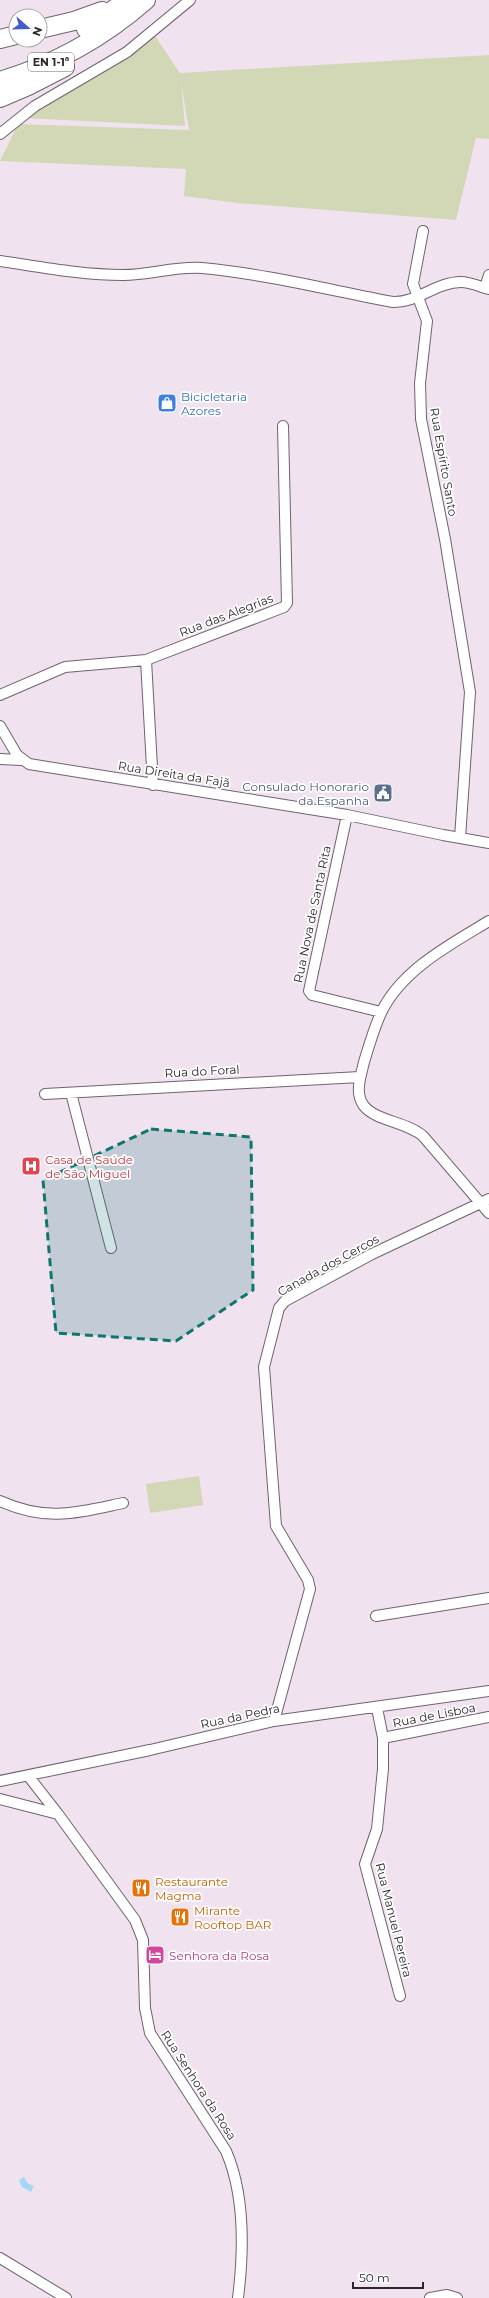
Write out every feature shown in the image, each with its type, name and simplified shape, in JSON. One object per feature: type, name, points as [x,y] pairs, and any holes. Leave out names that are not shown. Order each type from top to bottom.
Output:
[{"type":"highway","name":"EN 1-1ª","points":[[0,81],[58,59],[99,36],[146,0]]},
{"type":"highway","name":"EN 1-1ª","points":[[0,69],[52,48],[92,26],[125,2]]},
{"type":"highway","points":[[48,27],[74,21],[125,2]]},
{"type":"highway","points":[[0,98],[53,74],[87,53],[99,36]]},
{"type":"street","points":[[0,134],[35,106],[127,52],[190,0]]},
{"type":"street","name":"Rua Espírito Santo","points":[[423,231],[413,284],[427,321],[421,367],[421,419],[445,538],[469,684],[469,715],[460,838]]},
{"type":"street","points":[[0,261],[82,273],[125,275],[180,267],[202,268],[252,274],[393,302],[402,302],[444,285],[462,282],[487,288],[489,275]]},
{"type":"street","name":"Rua das Alegrias","points":[[146,660],[284,607],[287,604],[283,426]]},
{"type":"street","points":[[0,696],[65,667],[146,660],[153,784]]},
{"type":"street","points":[[0,726],[21,760]]},
{"type":"street","name":"Rua Direita da Fajã","points":[[0,759],[21,760],[38,766],[347,815],[489,843]]},
{"type":"street","name":"Rua Nova de Santa Rita","points":[[347,815],[308,991],[312,995],[381,1012]]},
{"type":"street","points":[[489,921],[439,951],[415,970],[381,1012],[360,1077],[359,1093],[365,1107],[372,1113],[412,1128],[423,1136],[461,1182],[486,1201],[489,1213]]},
{"type":"street","name":"Rua do Foral","points":[[45,1094],[360,1077]]},
{"type":"street","points":[[71,1093],[111,1248]]},
{"type":"street","name":"Canada dos Cercos","points":[[274,1721],[310,1589],[308,1580],[276,1526],[264,1367],[279,1308],[285,1301],[372,1254],[486,1201]]},
{"type":"street","points":[[0,1501],[55,1515],[70,1514],[123,1503]]},
{"type":"street","points":[[376,1616],[489,1598]]},
{"type":"street","name":"Rua da Pedra","points":[[0,1781],[29,1777],[274,1721],[377,1708],[489,1691]]},
{"type":"street","name":"Rua Manuel Pereira","points":[[377,1708],[383,1738],[383,1769],[379,1821],[365,1864],[400,1996]]},
{"type":"street","name":"Rua de Lisboa","points":[[383,1738],[489,1718]]},
{"type":"street","name":"Rua Senhora da Rosa","points":[[29,1777],[58,1814],[135,1920],[143,1940],[145,2008],[150,2033],[226,2151],[233,2167],[240,2208],[241,2247],[238,2298]]},
{"type":"street","points":[[0,1799],[58,1814]]},
{"type":"street","points":[[0,2258],[66,2298]]},
{"type":"street","points":[[430,2298],[447,2295],[458,2298]]},
{"type":"highlighted area","points":[[151,1129],[251,1137],[253,1290],[176,1341],[56,1333],[43,1180]]},
{"type":"green space","points":[[155,36],[180,73],[489,55],[489,139],[476,138],[456,220],[237,203],[184,196],[186,169],[0,161],[18,124],[189,130],[181,82],[185,126],[22,118],[101,72]]},
{"type":"green space","points":[[199,1476],[203,1505],[150,1513],[146,1484]]},
{"type":"water","points":[[24,2177],[27,2183],[34,2186],[31,2192],[22,2187],[19,2180]]},
{"type":"place","name":"Bicicletaria Azores","points":[[167,403]]},
{"type":"place","name":"Consulado Honorario da Espanha","points":[[383,793]]},
{"type":"place","name":"Casa de Saúde de São Miguel","points":[[31,1166]]},
{"type":"place","name":"Restaurante Magma","points":[[141,1888]]},
{"type":"place","name":"Mirante Rooftop BAR","points":[[180,1917]]},
{"type":"place","name":"Senhora da Rosa","points":[[155,1955]]}]
